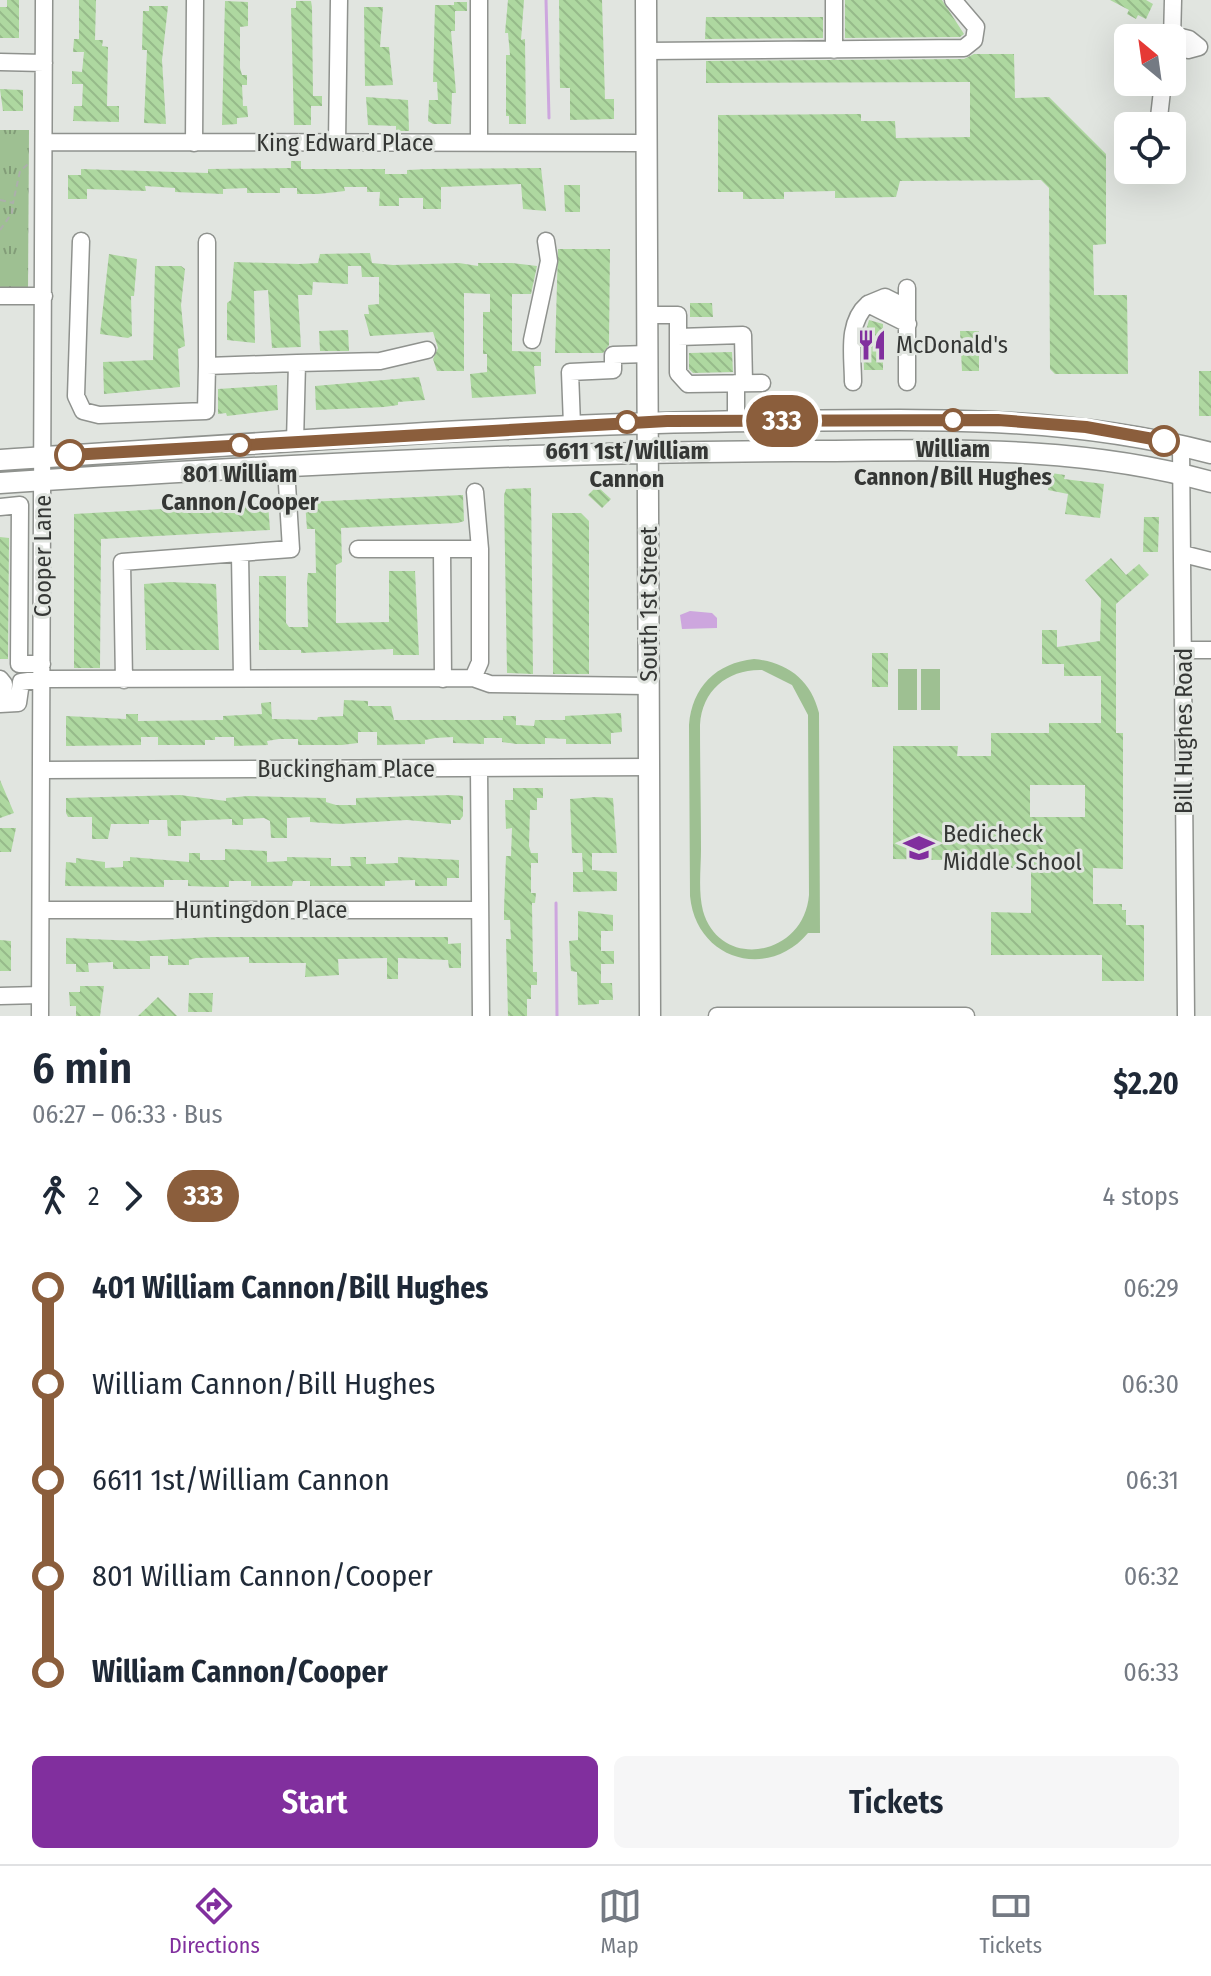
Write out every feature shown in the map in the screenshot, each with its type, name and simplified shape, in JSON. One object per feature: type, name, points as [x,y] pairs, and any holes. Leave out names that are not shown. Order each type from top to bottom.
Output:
[{"type":"main road","name":"South 1st Street","points":[[646,0],[650,1016]]},
{"type":"main road","points":[[0,460],[572,425],[736,421],[1030,422],[1112,430],[1211,453]]},
{"type":"main road","points":[[286,468],[295,442]]},
{"type":"main road","points":[[0,483],[649,451],[1033,452],[1182,474],[1211,482]]},
{"type":"street","name":"Cooper Lane","points":[[40,1016],[44,0]]},
{"type":"street","points":[[194,143],[195,0]]},
{"type":"street","points":[[337,143],[339,0]]},
{"type":"street","points":[[479,0],[479,142]]},
{"type":"street","points":[[834,0],[834,50]]},
{"type":"street","points":[[646,51],[964,48],[974,40],[976,27],[953,0]]},
{"type":"street","points":[[1172,24],[1173,0]]},
{"type":"street","points":[[1186,39],[1205,50]]},
{"type":"street","points":[[0,62],[44,63]]},
{"type":"street","name":"King Edward Place","points":[[44,142],[646,143]]},
{"type":"street","points":[[81,241],[76,396],[83,411],[99,415],[206,411],[207,242]]},
{"type":"street","points":[[532,340],[549,261],[546,241]]},
{"type":"street","points":[[907,288],[907,382]]},
{"type":"street","points":[[0,296],[44,296]]},
{"type":"street","points":[[853,382],[852,333],[859,312],[868,304],[905,322]]},
{"type":"street","points":[[647,315],[678,315],[678,373],[688,384],[762,383]]},
{"type":"street","points":[[678,337],[743,335],[736,421]]},
{"type":"street","points":[[207,366],[380,361],[427,350]]},
{"type":"street","points":[[572,425],[570,372],[613,370],[613,355],[647,354]]},
{"type":"street","points":[[295,442],[297,363]]},
{"type":"street","name":"Bill Hughes Road","points":[[1181,445],[1186,1016]]},
{"type":"street","points":[[124,680],[122,562],[291,549],[286,468]]},
{"type":"street","points":[[473,678],[480,662],[480,549],[475,492]]},
{"type":"street","points":[[0,507],[20,505],[19,664],[42,672],[124,680],[473,678],[490,684],[649,686]]},
{"type":"street","points":[[358,549],[480,549]]},
{"type":"street","points":[[442,549],[443,679]]},
{"type":"street","points":[[240,554],[242,678]]},
{"type":"street","points":[[1183,554],[1211,561]]},
{"type":"street","points":[[1184,650],[1211,650]]},
{"type":"street","points":[[0,679],[4,684],[2,704],[18,703],[21,682],[42,672]]},
{"type":"street","name":"Buckingham Place","points":[[42,770],[650,767]]},
{"type":"street","points":[[479,768],[481,1016]]},
{"type":"street","name":"Huntingdon Place","points":[[42,910],[479,910]]},
{"type":"street","points":[[0,996],[40,995]]},
{"type":"street","points":[[717,1016],[966,1016]]},
{"type":"path","points":[[0,230],[12,213],[20,171],[29,163]]},
{"type":"path","points":[[0,200],[13,203]]},
{"type":"green space","points":[[0,130],[29,130],[28,289],[0,289]]},
{"type":"green space","points":[[740,661],[766,661],[787,669],[804,682],[819,713],[820,933],[808,933],[792,948],[774,956],[755,959],[736,956],[719,948],[705,936],[695,918],[690,896],[691,711],[708,679]],"holes":[[[762,670],[792,685],[808,715],[809,895],[804,916],[793,932],[778,943],[760,949],[743,949],[726,943],[712,930],[701,903],[702,713],[719,684],[738,673]]]},
{"type":"green space","points":[[898,669],[917,669],[917,710],[898,710]]},
{"type":"green space","points":[[921,669],[940,669],[940,710],[921,710]]},
{"type":"shaded area","points":[[690,611],[712,613],[717,618],[717,628],[682,629],[680,615]]},
{"type":"building","points":[[7,0],[19,0],[19,38],[0,38],[0,7],[7,7]]},
{"type":"building","points":[[79,0],[96,0],[95,40],[103,40],[102,46],[108,47],[107,106],[119,106],[119,122],[73,121],[74,106],[82,106],[83,84],[72,84],[72,71],[82,72],[84,52],[73,52],[74,39],[79,39]]},
{"type":"building","points":[[508,0],[524,0],[521,40],[525,39],[526,124],[509,124],[509,116],[506,116],[506,55],[510,55],[508,33],[505,33]]},
{"type":"building","points":[[559,0],[602,0],[605,99],[614,99],[614,119],[570,120],[570,88],[560,88]]},
{"type":"building","points":[[845,0],[942,0],[964,34],[960,37],[845,38]]},
{"type":"building","points":[[1110,0],[1146,0],[1153,4],[1146,19],[1138,15],[1136,19],[1127,14],[1129,10]]},
{"type":"building","points":[[225,1],[248,2],[248,26],[240,27],[240,68],[242,75],[247,75],[247,85],[242,85],[243,106],[247,106],[248,117],[237,118],[237,124],[222,125]]},
{"type":"building","points":[[296,1],[311,1],[312,7],[313,96],[322,96],[322,106],[311,106],[311,125],[294,125],[291,8],[296,8]]},
{"type":"building","points":[[454,2],[467,2],[467,11],[455,11],[455,31],[451,31],[456,93],[452,93],[451,124],[433,124],[428,121],[429,100],[438,100],[437,82],[433,82],[435,5],[454,5]]},
{"type":"building","points":[[149,6],[168,6],[162,60],[166,124],[144,123],[147,50],[142,50],[143,11],[149,11]]},
{"type":"building","points":[[364,7],[383,7],[380,47],[389,47],[393,85],[365,86]]},
{"type":"building","points":[[706,17],[823,17],[823,38],[705,39]]},
{"type":"building","points":[[974,54],[1014,54],[1015,98],[1049,97],[1106,154],[1106,244],[1093,245],[1094,295],[1127,295],[1128,374],[1055,374],[1050,369],[1049,188],[1041,180],[900,181],[896,197],[835,198],[835,191],[784,192],[784,199],[743,199],[743,192],[718,192],[718,115],[861,114],[861,121],[895,121],[896,138],[970,137],[970,82],[706,83],[706,61],[964,59]]},
{"type":"building","points":[[0,89],[23,90],[23,111],[3,111]]},
{"type":"building","points":[[366,97],[408,100],[409,131],[396,131],[396,126],[368,125]]},
{"type":"building","points":[[291,161],[301,161],[301,169],[385,169],[385,174],[407,174],[407,170],[428,169],[541,168],[546,211],[523,209],[521,184],[441,187],[441,209],[423,209],[423,198],[399,198],[399,206],[379,206],[380,192],[367,192],[367,187],[344,187],[345,191],[318,194],[297,194],[297,188],[280,188],[280,193],[247,193],[247,188],[223,189],[223,194],[175,192],[175,188],[145,186],[146,191],[87,189],[87,199],[68,199],[68,175],[81,175],[81,169],[208,173],[208,169],[291,168]]},
{"type":"building","points":[[564,185],[580,185],[580,212],[565,212]]},
{"type":"building","points":[[558,249],[610,249],[609,345],[603,353],[555,353]]},
{"type":"building","points":[[370,253],[372,263],[393,265],[459,263],[478,266],[478,263],[512,263],[537,266],[531,294],[512,294],[512,351],[541,352],[541,366],[534,366],[536,394],[472,398],[470,374],[487,372],[487,354],[483,354],[483,312],[490,312],[490,294],[464,293],[464,371],[437,371],[433,359],[438,348],[433,332],[370,336],[364,314],[369,314],[368,305],[379,304],[379,277],[362,277],[361,266],[348,266],[348,284],[313,282],[312,295],[298,295],[301,347],[272,348],[268,290],[254,291],[255,343],[227,340],[227,303],[231,300],[234,262],[318,263],[320,254]]},
{"type":"building","points":[[109,254],[137,259],[134,296],[131,296],[132,336],[128,338],[100,334]]},
{"type":"building","points":[[155,266],[181,266],[185,269],[181,305],[185,346],[178,349],[180,387],[104,394],[103,362],[153,360]]},
{"type":"building","points":[[690,303],[712,303],[713,317],[690,317]]},
{"type":"building","name":"McDonald's","points":[[869,320],[883,324],[883,370],[864,370],[863,341]]},
{"type":"building","points":[[348,330],[349,351],[320,351],[319,331]]},
{"type":"building","points":[[960,331],[979,331],[979,371],[962,371]]},
{"type":"building","points":[[732,352],[733,372],[693,373],[689,369],[689,353]]},
{"type":"building","points":[[1199,371],[1211,371],[1211,416],[1199,416]]},
{"type":"building","points":[[419,377],[425,400],[398,402],[398,405],[384,407],[316,410],[315,386]]},
{"type":"building","points":[[277,385],[278,410],[227,416],[226,413],[218,414],[218,389]]},
{"type":"building","points":[[1051,473],[1065,475],[1064,479],[1104,484],[1100,518],[1065,514],[1068,494],[1048,490]]},
{"type":"building","points":[[597,486],[611,499],[602,508],[588,495]]},
{"type":"building","points":[[531,488],[533,674],[507,673],[504,495],[506,489]]},
{"type":"building","points":[[463,495],[464,521],[458,523],[341,528],[342,562],[336,565],[336,623],[389,622],[389,571],[415,571],[419,655],[393,655],[393,649],[301,653],[301,650],[259,650],[259,576],[286,576],[286,623],[289,627],[308,627],[307,582],[308,573],[316,573],[315,529],[307,529],[305,502]]},
{"type":"building","points":[[268,503],[270,530],[101,539],[100,668],[74,668],[74,514]]},
{"type":"building","points":[[552,513],[581,513],[589,521],[589,674],[553,674]]},
{"type":"building","points":[[1144,517],[1159,517],[1158,552],[1143,552]]},
{"type":"building","points":[[0,537],[9,538],[8,659],[0,659]]},
{"type":"building","points":[[1111,558],[1126,575],[1139,564],[1149,575],[1116,604],[1116,733],[1123,733],[1123,869],[1093,868],[1093,904],[1122,904],[1122,910],[1126,910],[1126,925],[1144,925],[1144,981],[1102,981],[1102,955],[991,955],[991,912],[1031,913],[1031,868],[991,868],[991,861],[893,859],[893,746],[958,746],[957,756],[991,756],[991,733],[1049,733],[1049,723],[1101,723],[1101,676],[1064,676],[1064,664],[1042,664],[1042,630],[1057,630],[1057,647],[1100,641],[1101,599],[1085,580]],"holes":[[[1030,785],[1085,785],[1085,817],[1030,817]]]},
{"type":"building","points":[[144,584],[216,584],[219,650],[146,650]]},
{"type":"building","points":[[872,653],[888,653],[888,687],[872,687]]},
{"type":"building","points":[[344,700],[368,701],[368,706],[391,706],[394,720],[503,720],[503,716],[516,716],[516,725],[534,726],[535,720],[565,720],[565,716],[621,713],[622,732],[611,733],[611,744],[566,744],[566,739],[545,738],[545,744],[516,744],[502,742],[502,738],[484,738],[484,744],[453,743],[453,737],[425,740],[425,744],[377,745],[377,732],[358,732],[358,743],[342,745],[298,745],[298,739],[279,739],[267,741],[268,745],[234,746],[234,737],[215,737],[215,740],[205,740],[205,745],[158,745],[158,737],[141,737],[141,745],[66,746],[66,716],[126,719],[126,714],[138,714],[138,721],[223,720],[223,716],[262,714],[261,703],[271,702],[272,719],[317,720],[318,717],[343,716]]},
{"type":"building","points":[[0,780],[14,813],[0,818]]},
{"type":"building","points":[[513,788],[543,788],[543,798],[537,798],[537,810],[530,810],[529,846],[531,853],[538,853],[538,863],[531,863],[531,893],[536,893],[535,903],[532,903],[533,972],[537,972],[537,985],[531,985],[527,1016],[508,1016],[506,939],[511,939],[510,920],[504,920],[504,909],[506,856],[511,856],[512,828],[506,829],[505,800],[513,800]]},
{"type":"building","points":[[180,795],[226,801],[226,798],[248,796],[326,798],[326,802],[336,805],[356,805],[356,798],[450,795],[463,796],[463,816],[460,820],[451,820],[451,824],[407,820],[340,824],[310,822],[310,817],[287,818],[287,838],[271,838],[270,821],[264,818],[243,819],[243,825],[232,825],[232,819],[181,821],[181,836],[168,836],[167,820],[149,820],[149,824],[111,824],[108,839],[92,839],[92,817],[68,817],[66,813],[66,798]]},
{"type":"building","points":[[613,798],[617,853],[592,853],[592,870],[617,872],[617,891],[573,892],[573,872],[583,872],[582,853],[572,853],[570,799]]},
{"type":"building","points":[[0,828],[16,828],[11,852],[0,852]]},
{"type":"building","points":[[225,849],[267,851],[267,862],[287,861],[287,857],[331,858],[331,866],[351,866],[350,857],[366,857],[366,864],[398,863],[398,857],[459,860],[459,878],[447,878],[447,886],[415,886],[415,880],[385,881],[385,886],[310,886],[310,881],[293,881],[292,886],[251,886],[251,881],[229,881],[229,887],[217,887],[188,886],[188,880],[164,880],[164,887],[65,886],[66,862],[76,863],[76,858],[105,862],[105,868],[123,867],[123,861],[130,861],[130,857],[189,862],[189,853],[200,853],[200,860],[225,860]]},
{"type":"building","points":[[578,911],[613,915],[613,931],[601,931],[601,951],[614,951],[614,964],[601,964],[601,983],[612,983],[613,1000],[578,1005],[577,972],[571,971],[569,941],[578,940]]},
{"type":"building","points":[[212,937],[448,937],[448,944],[461,943],[461,968],[449,968],[448,960],[398,958],[398,979],[387,979],[387,958],[338,959],[339,975],[305,977],[306,963],[249,963],[249,957],[196,958],[189,960],[189,965],[168,965],[168,956],[150,956],[150,969],[113,969],[113,962],[88,963],[89,972],[76,972],[76,964],[66,964],[66,938],[138,941]]},
{"type":"building","points":[[0,940],[11,941],[11,971],[0,971]]},
{"type":"building","points":[[80,986],[104,986],[100,1016],[76,1016],[76,1006],[70,1006],[69,992],[80,992]]},
{"type":"building","points":[[189,993],[213,993],[212,1012],[188,1012]]},
{"type":"building","points":[[158,997],[177,1016],[138,1016]]},
{"type":"waterway","points":[[546,0],[549,118]]},
{"type":"waterway","points":[[556,903],[557,1016]]},
{"type":"bus line","name":"333","points":[[70,455],[667,421],[998,420],[1058,423],[1164,441]]},
{"type":"place","name":"McDonald's","points":[[872,345]]},
{"type":"place","name":"William Cannon/Bill Hughes","points":[[953,420]]},
{"type":"place","name":"6611 1st/William Cannon","points":[[627,422]]},
{"type":"place","name":"801 William Cannon/Cooper","points":[[240,445]]},
{"type":"place","name":"Bedicheck Middle School","points":[[919,848]]}]
